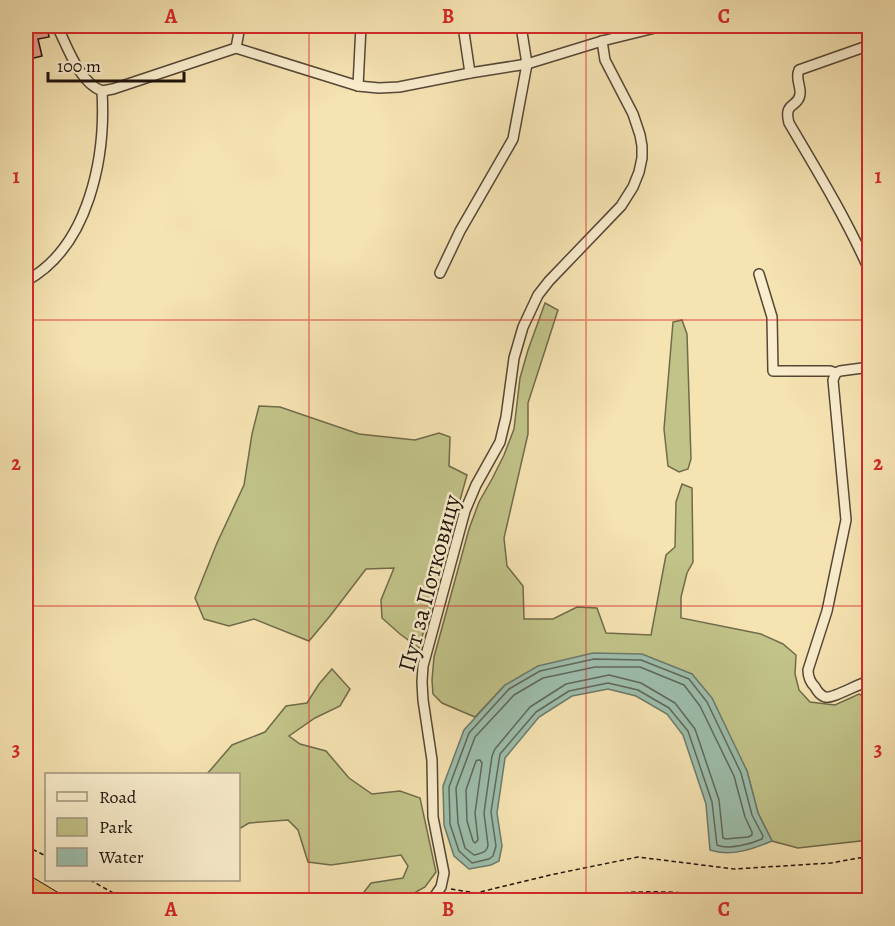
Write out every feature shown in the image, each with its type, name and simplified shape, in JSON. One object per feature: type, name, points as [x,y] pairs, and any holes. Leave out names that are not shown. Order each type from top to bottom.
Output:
[{"type":"highway","points":[[26,882],[56,900]]},
{"type":"street","points":[[57,26],[86,80],[94,88],[102,91],[236,48],[358,86],[399,87],[527,64],[602,41],[663,26]]},
{"type":"street","points":[[236,48],[240,26]]},
{"type":"street","points":[[358,86],[361,26]]},
{"type":"street","points":[[463,26],[470,73]]},
{"type":"street","points":[[440,273],[460,231],[513,139],[527,64],[521,26]]},
{"type":"street","points":[[675,26],[737,26]]},
{"type":"street","name":"Пут за Потковицу","points":[[441,887],[444,873],[433,817],[432,760],[422,682],[427,649],[462,520],[472,492],[500,442],[506,417],[514,358],[531,308],[549,281],[621,206],[633,187],[642,158],[640,135],[633,114],[605,60],[602,41]]},
{"type":"street","points":[[870,45],[799,70],[797,79],[800,96],[789,108],[787,116],[839,209],[870,272]]},
{"type":"street","points":[[26,281],[56,257],[66,245],[81,217],[99,159],[103,118],[102,91]]},
{"type":"street","points":[[759,274],[772,317],[773,370],[836,373],[870,367]]},
{"type":"street","points":[[836,373],[832,384],[846,520],[835,579],[809,664],[808,676],[819,693],[829,697],[870,681]]},
{"type":"street","points":[[432,900],[441,887]]},
{"type":"path","points":[[26,846],[45,856]]},
{"type":"path","points":[[441,887],[476,893],[638,857],[734,869],[831,863],[870,856]]},
{"type":"path","points":[[93,881],[126,900]]},
{"type":"path","points":[[564,900],[615,893],[664,892],[797,900],[835,898],[870,892]]},
{"type":"green space","points":[[545,303],[558,310],[528,403],[528,434],[504,538],[507,566],[523,586],[524,619],[553,619],[577,607],[597,608],[606,633],[651,635],[666,555],[675,547],[676,502],[682,484],[692,488],[693,562],[687,573],[681,597],[681,618],[761,634],[783,644],[796,655],[795,674],[799,690],[810,702],[835,705],[859,694],[869,699],[869,840],[798,848],[772,841],[758,813],[747,771],[692,674],[505,685],[475,717],[442,703],[433,694],[434,657],[469,529],[479,502],[504,455],[514,429],[520,378]]},
{"type":"green space","points":[[682,320],[687,334],[691,459],[688,469],[679,472],[668,466],[664,429],[673,322]]},
{"type":"green space","points":[[259,406],[280,407],[359,434],[415,440],[439,433],[450,437],[449,466],[467,475],[419,648],[382,618],[381,600],[394,568],[366,569],[309,641],[254,619],[229,626],[204,619],[195,598],[244,485]]},
{"type":"green space","points":[[332,669],[350,689],[340,706],[315,718],[289,736],[300,744],[326,751],[349,778],[372,794],[400,791],[420,798],[436,872],[425,887],[402,900],[369,900],[364,892],[371,883],[403,878],[408,866],[401,855],[331,865],[308,862],[298,830],[288,820],[249,823],[240,828],[240,773],[208,773],[232,745],[265,732],[286,706],[307,703]]},
{"type":"water","points":[[593,653],[642,654],[692,674],[712,698],[747,771],[758,813],[772,841],[734,852],[710,850],[706,804],[683,735],[667,714],[636,696],[608,689],[572,696],[539,717],[505,758],[497,813],[502,846],[499,861],[491,865],[469,869],[454,856],[444,825],[443,786],[464,730],[505,685],[538,666]]},
{"type":"building","points":[[26,26],[47,26],[49,37],[38,39],[42,56],[26,60]]}]
